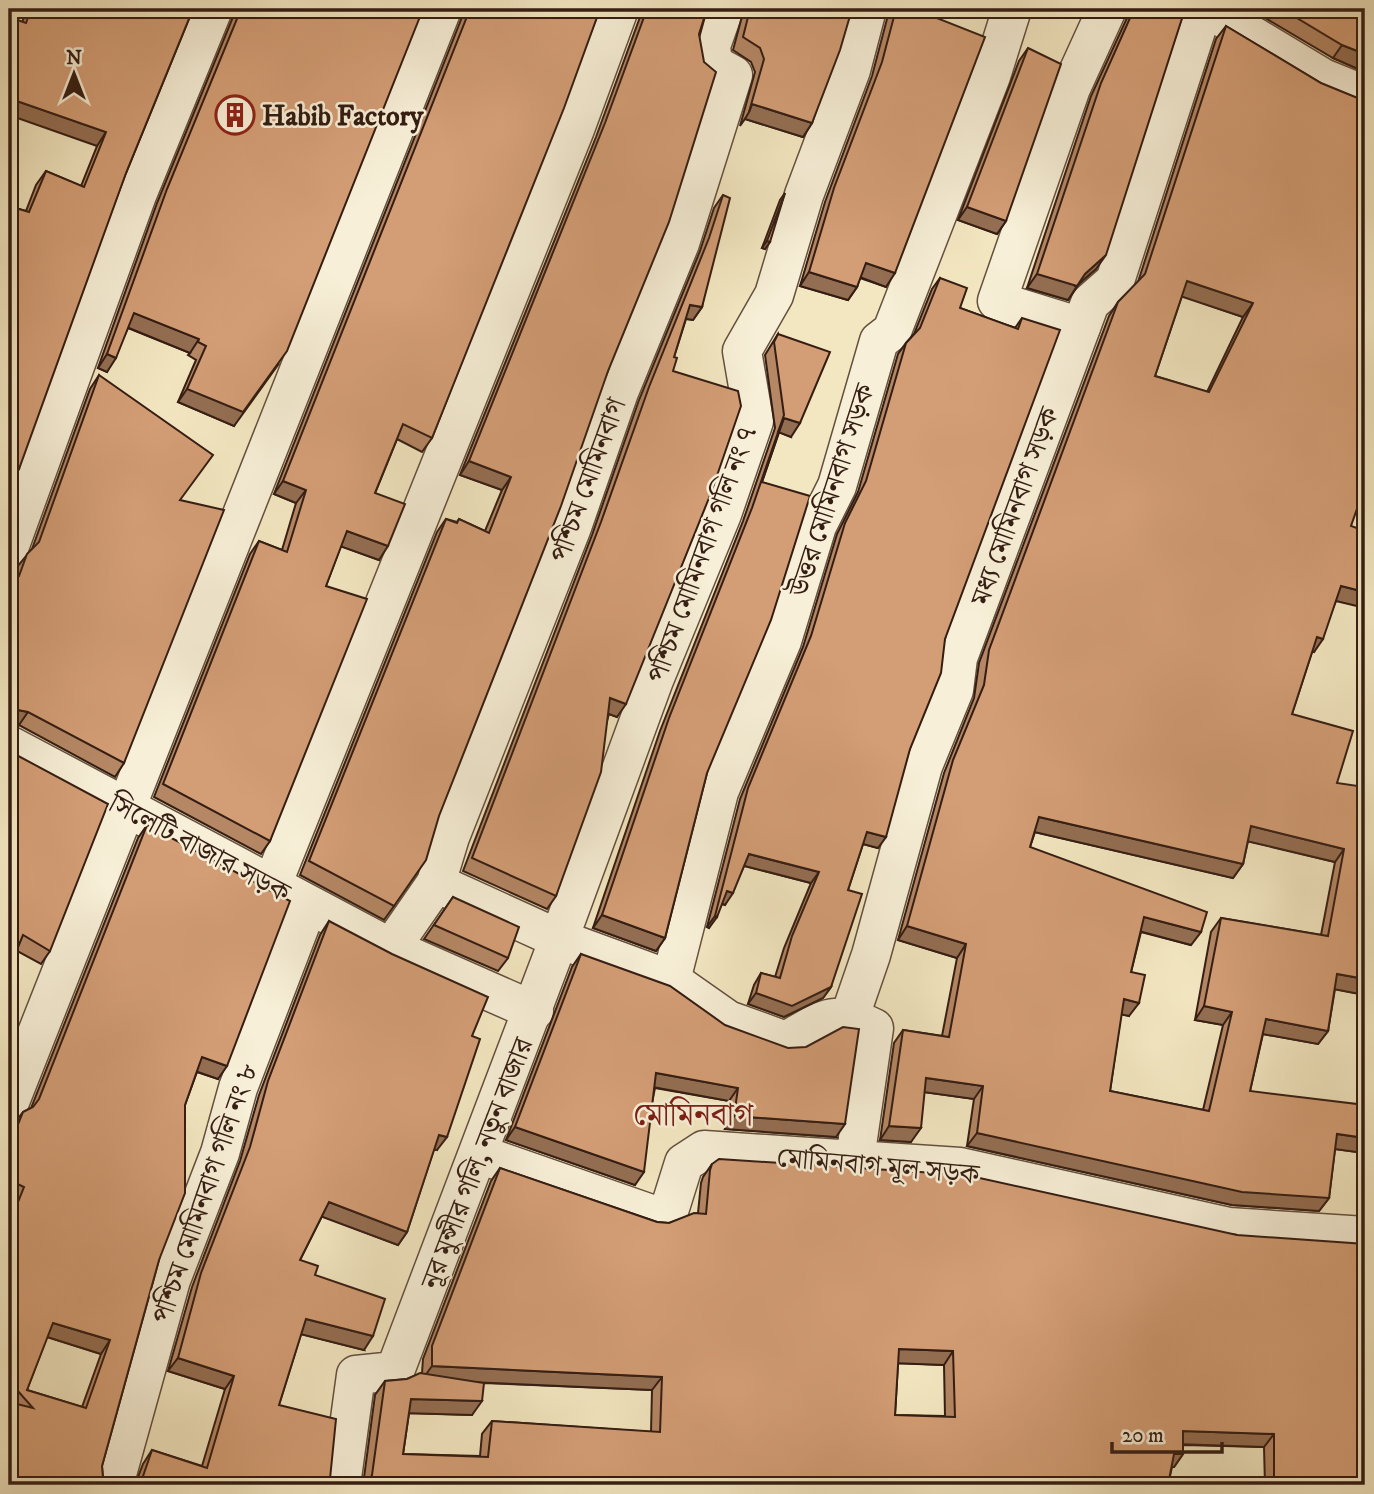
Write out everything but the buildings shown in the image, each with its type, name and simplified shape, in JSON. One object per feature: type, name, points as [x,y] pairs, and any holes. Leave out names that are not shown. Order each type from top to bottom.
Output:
[{"type":"street","points":[[9,548],[137,195],[213,9]]},
{"type":"street","points":[[9,1104],[442,9]]},
{"type":"street","points":[[272,885],[575,129],[619,9]]},
{"type":"street","name":"পশ্চিম মোমিনবাগ","points":[[391,948],[436,883],[450,837],[572,527],[619,392],[680,243],[733,75],[713,64],[711,46],[724,9]]},
{"type":"street","name":"পশ্চিম মোমিনবাগ গলি নং ৭","points":[[559,939],[654,680],[722,514],[754,421],[742,351],[774,295],[804,195],[851,70],[867,9]]},
{"type":"street","name":"উত্তর মোমিনবাগ সড়ক","points":[[671,980],[719,792],[782,641],[817,526],[837,486],[879,341],[892,331],[991,76],[1012,9]]},
{"type":"street","points":[[1081,327],[997,301],[1071,88],[1107,9]]},
{"type":"street","points":[[1205,9],[1323,78],[1365,95]]},
{"type":"street","name":"মধ্য মোমিনবাগ সড়ক","points":[[850,1016],[871,955],[923,766],[954,690],[958,659],[1090,303],[1115,281],[1205,9]]},
{"type":"street","name":"সিলেটি বাজার সড়ক","points":[[9,745],[391,948]]},
{"type":"street","points":[[436,883],[559,939],[671,980],[728,1020],[786,1041],[820,1021],[850,1016],[874,1028],[855,1159]]},
{"type":"street","name":"পশ্চিম মোমিনবাগ গলি নং ৮","points":[[114,1485],[171,1280],[220,1153],[238,1088],[307,905]]},
{"type":"street","name":"নূর মুন্সীর গলি, নতুন বাজার","points":[[341,1485],[356,1375],[395,1371],[480,1154],[559,939]]},
{"type":"street","points":[[391,948],[534,1011]]},
{"type":"street","name":"মোমিনবাগ মূল সড়ক","points":[[480,1154],[654,1215],[669,1211],[684,1163],[704,1150],[731,1154],[960,1167],[1229,1227],[1365,1236]]},
{"type":"place","name":"Habib Factory","points":[[235,115]]},
{"type":"district","name":"মোমিনবাগ","points":[[693,1114]]}]
